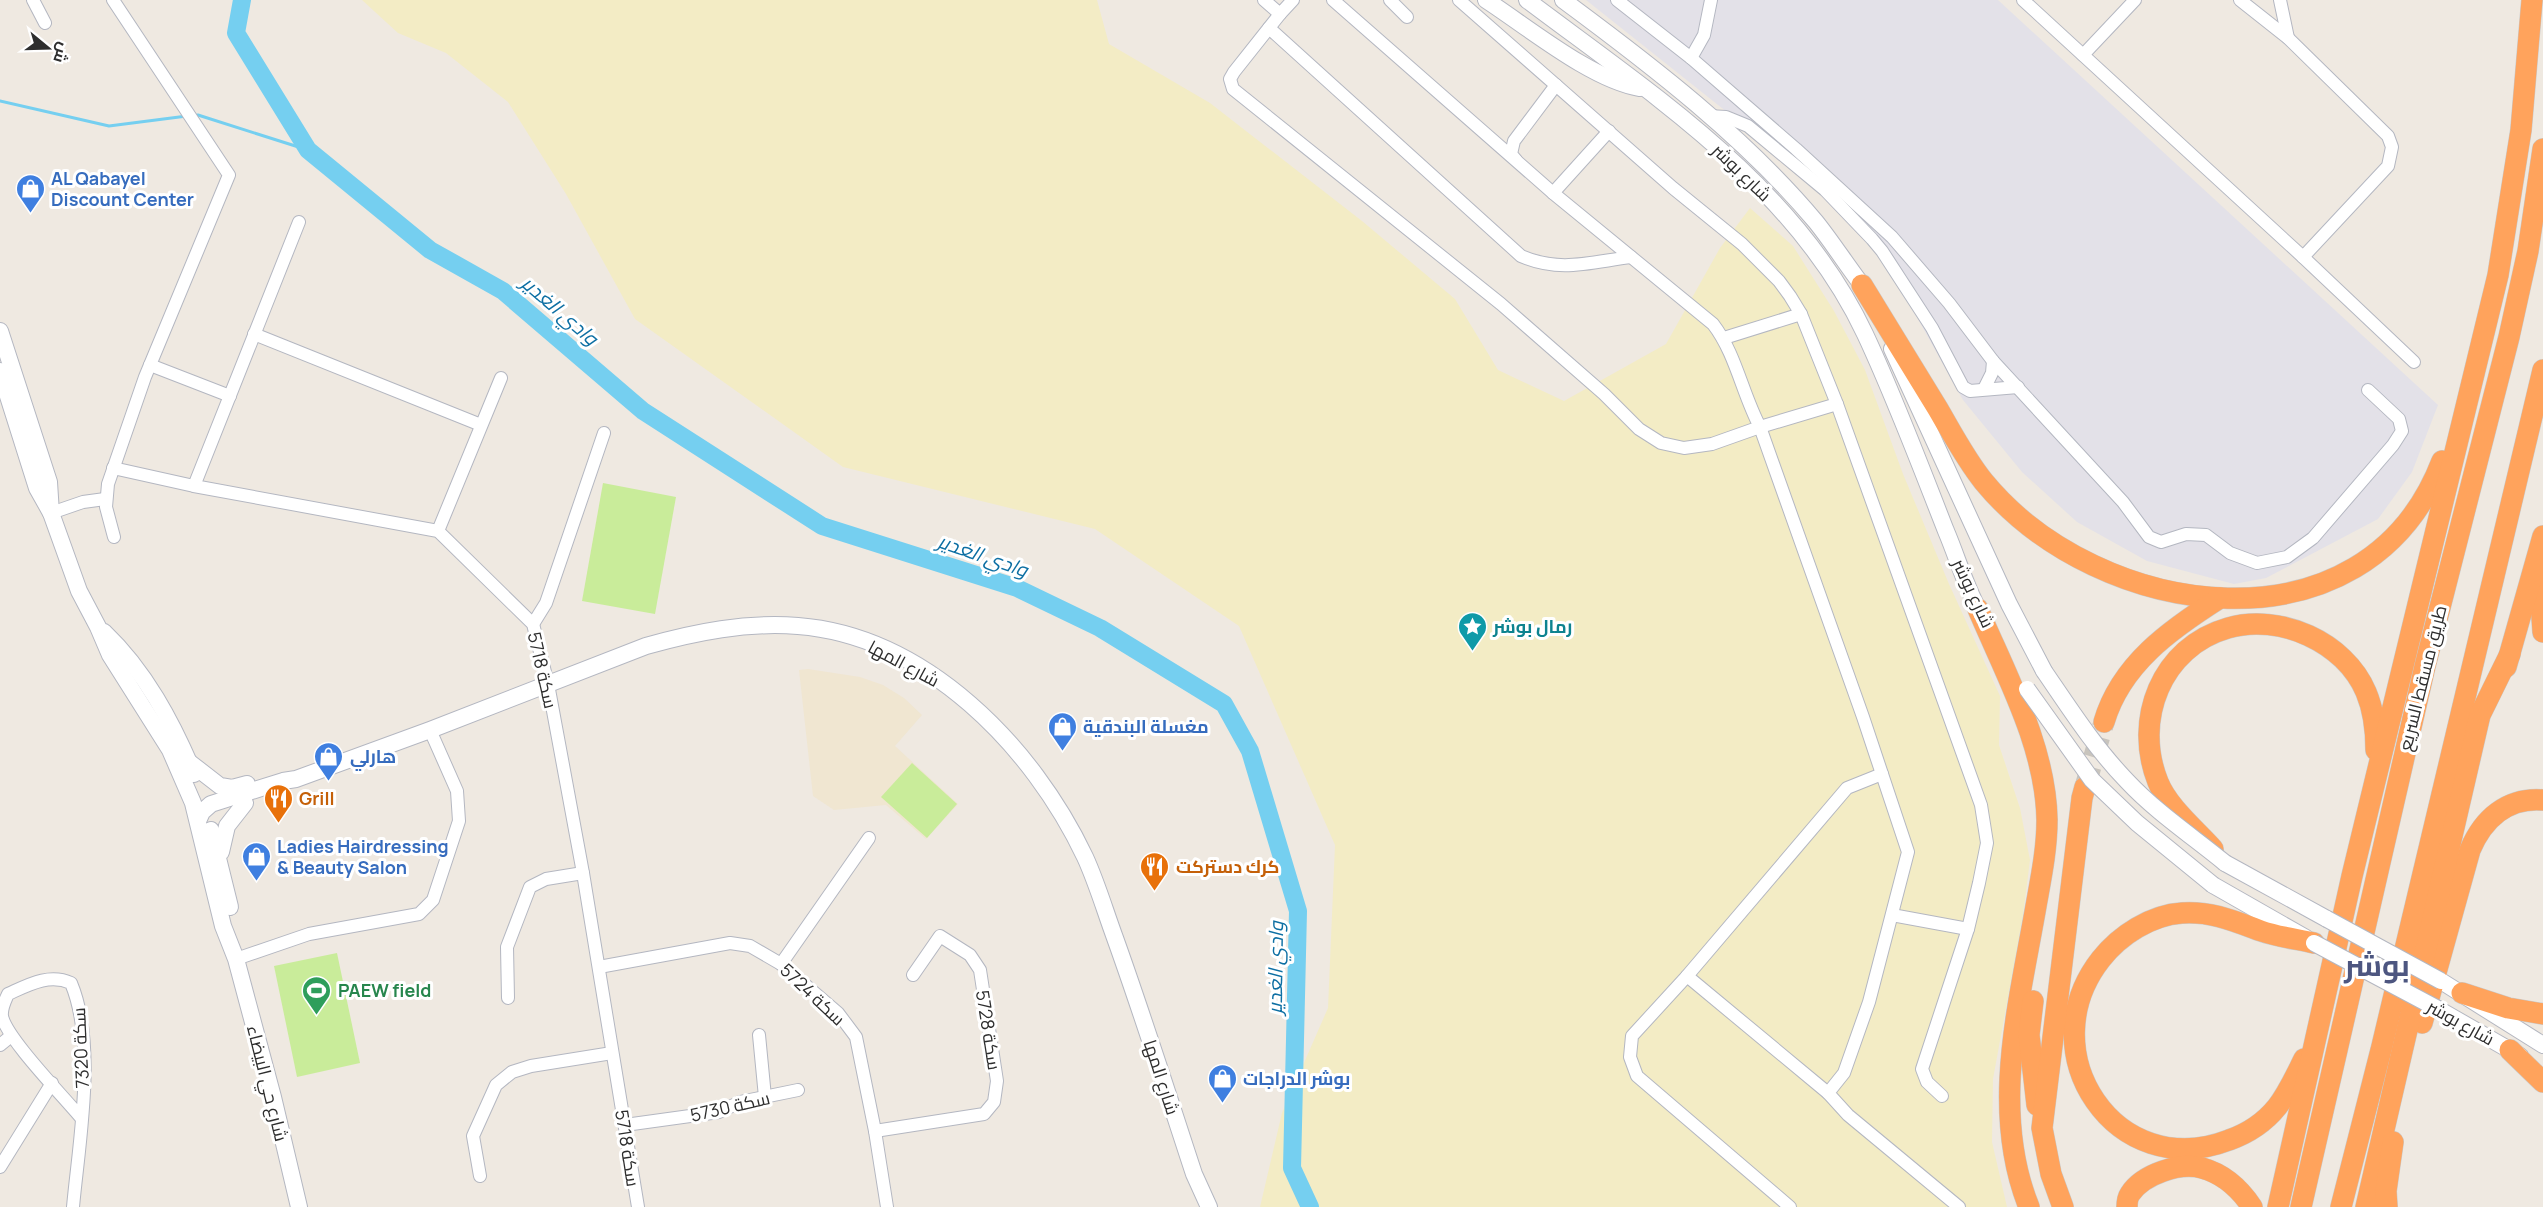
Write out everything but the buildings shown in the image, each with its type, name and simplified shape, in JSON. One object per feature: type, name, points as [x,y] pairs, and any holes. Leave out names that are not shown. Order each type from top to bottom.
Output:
[{"type":"highway","points":[[2352,876],[2498,275],[2514,184],[2528,60],[2532,0]]},
{"type":"highway","name":"طريق مسقط السريع","points":[[2301,1207],[2422,677],[2509,337],[2528,251],[2543,149]]},
{"type":"highway","points":[[1862,285],[1984,482],[2013,509],[2061,546],[2118,576],[2163,591],[2220,598],[2258,598],[2306,590],[2365,561],[2392,539],[2412,517],[2432,485],[2485,323]]},
{"type":"highway","points":[[2342,1207],[2388,1024],[2543,370]]},
{"type":"highway","points":[[2444,939],[2449,891],[2543,536]]},
{"type":"highway","points":[[2543,577],[2541,603],[2543,632]]},
{"type":"highway","points":[[2104,722],[2109,705],[2121,684],[2144,656],[2162,637],[2220,598]]},
{"type":"highway","points":[[1978,609],[2020,707],[2044,791],[2046,830],[2009,1077],[2015,1159],[2019,1184],[2029,1207]]},
{"type":"highway","points":[[2225,862],[2172,805],[2158,785],[2148,744],[2147,726],[2164,677],[2180,658],[2204,639],[2229,627],[2280,626],[2313,638],[2335,653],[2356,675],[2370,703],[2376,725],[2376,754],[2329,985],[2278,1207]]},
{"type":"highway","points":[[2366,1207],[2480,715],[2510,654]]},
{"type":"highway","points":[[2035,753],[2044,767],[2052,819],[2030,1035],[2037,1112],[2050,1174],[2063,1207]]},
{"type":"highway","points":[[2042,1128],[2085,787]]},
{"type":"highway","points":[[2376,1207],[2398,1108],[2470,850],[2485,822],[2497,812],[2518,802],[2530,799],[2543,800]]},
{"type":"highway","points":[[2314,943],[2263,932],[2234,920],[2206,914],[2181,913],[2138,927],[2115,945],[2091,972],[2079,1001],[2075,1018],[2075,1053],[2086,1088],[2112,1121],[2127,1133],[2160,1147],[2198,1149],[2218,1145],[2240,1136],[2262,1123],[2277,1107],[2290,1087],[2303,1060],[2329,985]]},
{"type":"highway","points":[[2462,993],[2508,1008],[2543,1014]]},
{"type":"highway","points":[[2510,1050],[2543,1082]]},
{"type":"highway","points":[[2387,1207],[2386,1191],[2398,1108]]},
{"type":"highway","points":[[2127,1207],[2130,1194],[2145,1180],[2162,1171],[2192,1166],[2203,1168],[2226,1180],[2241,1191],[2252,1207]]},
{"type":"main road","points":[[1486,0],[1600,75],[1626,86],[1646,89]]},
{"type":"main road","name":"شارع بوشر","points":[[1527,0],[1646,89],[1706,137],[1754,180],[1794,225],[1833,275],[1873,353],[1978,609],[2026,689],[2092,780],[2137,823],[2213,885],[2314,943],[2438,1009],[2543,1071]]},
{"type":"main road","name":"شارع بوشر","points":[[1563,0],[1636,54],[1766,170],[1816,222],[1862,285],[2009,604],[2044,671],[2087,735],[2128,782],[2152,806],[2225,862],[2462,993],[2543,1045]]},
{"type":"main road","points":[[0,332],[49,482],[51,513]]},
{"type":"main road","points":[[0,371],[5,399],[37,488],[51,513],[70,572],[110,655],[164,737],[201,812],[219,856],[233,926],[236,958]]},
{"type":"main road","name":"شارع المها","points":[[201,812],[211,804],[296,779],[646,646],[682,636],[739,626],[799,626],[858,639],[883,649],[960,694],[997,728],[1033,772],[1065,819],[1086,858],[1194,1174],[1209,1207]]},
{"type":"main road","points":[[98,627],[124,653],[142,676],[188,760],[201,812],[223,926],[236,958]]},
{"type":"main road","points":[[188,760],[220,786],[232,788],[249,784],[260,788]]},
{"type":"main road","name":"شارع المها","points":[[201,812],[216,814],[278,790],[296,779]]},
{"type":"main road","points":[[219,856],[227,826],[246,803]]},
{"type":"main road","name":"شارع حي البيضاء","points":[[236,958],[273,1096],[299,1207]]},
{"type":"street","points":[[33,0],[45,23]]},
{"type":"street","points":[[113,0],[229,175],[150,365],[113,468],[105,500],[114,537]]},
{"type":"street","points":[[1264,0],[1280,14]]},
{"type":"street","points":[[1293,0],[1234,72],[1230,79],[1233,89],[1501,304],[1604,394],[1639,429],[1661,443],[1684,448],[1712,444],[1837,404]]},
{"type":"street","points":[[1333,0],[1553,193],[1713,324],[1724,338],[1748,404],[1760,427],[1908,852],[1869,1002],[1844,1072],[1828,1093]]},
{"type":"street","points":[[1390,0],[1407,17]]},
{"type":"street","points":[[1459,0],[1760,261],[1779,281],[1801,314],[1837,404],[1982,805],[1987,843],[1968,929],[1922,1069],[1927,1082],[1942,1096]]},
{"type":"street","points":[[1617,0],[1691,58],[1796,149],[1892,237],[1949,303],[1993,361],[2123,502],[2149,537],[2161,542],[2186,534],[2206,535],[2230,553],[2257,563],[2287,557],[2313,538],[2393,445],[2402,431],[2399,419],[2368,390]]},
{"type":"street","points":[[1691,58],[1704,36],[1711,0]]},
{"type":"street","points":[[2023,0],[2414,362]]},
{"type":"street","points":[[2083,55],[2134,0]]},
{"type":"street","points":[[2240,0],[2288,38],[2388,136],[2392,147],[2388,166],[2303,257]]},
{"type":"street","points":[[2280,0],[2288,38]]},
{"type":"street","points":[[1269,28],[1521,256],[1541,265],[1563,266],[1631,257]]},
{"type":"street","points":[[1519,163],[1511,154],[1514,141],[1556,85]]},
{"type":"street","points":[[1708,116],[1726,117],[1748,126],[1825,190],[1882,251],[1932,328],[1963,387],[1970,391],[2018,387]]},
{"type":"street","points":[[1553,193],[1609,131]]},
{"type":"street","points":[[194,486],[299,222]]},
{"type":"street","points":[[1724,338],[1801,314]]},
{"type":"street","points":[[254,334],[481,425]]},
{"type":"street","points":[[1984,389],[1992,373],[1993,361]]},
{"type":"street","points":[[150,365],[230,396]]},
{"type":"street","points":[[113,468],[194,486],[438,531],[501,378]]},
{"type":"street","points":[[533,624],[546,603],[604,433]]},
{"type":"street","points":[[51,513],[83,502],[105,500]]},
{"type":"street","name":"سكة 5718","points":[[438,531],[533,624],[548,684],[583,873],[638,1207]]},
{"type":"street","points":[[236,958],[309,934],[419,914],[433,900],[459,821],[457,791],[430,730]]},
{"type":"street","points":[[1790,1207],[1637,1076],[1630,1057],[1632,1036],[1687,976],[1848,788],[1882,774]]},
{"type":"street","points":[[781,964],[869,838]]},
{"type":"street","points":[[508,998],[507,947],[530,887],[546,879],[583,873]]},
{"type":"street","points":[[1892,915],[1968,929]]},
{"type":"street","name":"سكة 5728","points":[[875,1131],[984,1113],[994,1102],[997,1081],[980,970],[970,955],[940,936],[913,975]]},
{"type":"street","name":"سكة 5724","points":[[599,967],[730,944],[750,946],[781,964],[838,1013],[856,1037],[875,1131],[887,1207]]},
{"type":"street","points":[[1687,976],[1828,1093],[1848,1115],[1959,1207]]},
{"type":"street","name":"سكة 7320","points":[[73,1207],[82,1119],[84,1048],[79,1001],[71,983],[61,979],[50,978],[8,994],[3,1004],[2,1015],[11,1036],[82,1119]]},
{"type":"street","points":[[759,1035],[765,1097]]},
{"type":"street","points":[[0,1045],[11,1036]]},
{"type":"street","points":[[480,1176],[474,1136],[496,1085],[512,1072],[531,1066],[612,1053]]},
{"type":"street","points":[[0,1167],[52,1083]]},
{"type":"street","name":"سكة 5730","points":[[625,1125],[719,1112],[740,1102],[798,1090]]},
{"type":"shaded area","points":[[1586,0],[1998,0],[2438,405],[2412,472],[2378,519],[2266,578],[2234,584],[2147,561],[2077,522],[2022,472],[1963,400],[1888,265],[1786,159]]},
{"type":"shaded area","points":[[808,669],[860,677],[883,685],[904,698],[922,715],[895,746],[958,804],[926,839],[886,805],[834,810],[813,796],[799,670]]},
{"type":"sand","points":[[362,0],[1097,0],[1109,44],[1210,103],[1362,221],[1455,299],[1498,370],[1564,401],[1666,344],[1720,248],[1750,208],[1793,246],[1834,311],[1865,370],[1903,474],[1949,584],[2000,696],[1999,745],[2020,808],[2030,860],[2023,915],[1993,1079],[1992,1142],[2007,1207],[1260,1207],[1282,1113],[1328,1008],[1335,845],[1239,626],[1095,529],[843,467],[635,319],[566,194],[508,102],[446,53],[398,33]]},
{"type":"green space","points":[[603,483],[676,497],[655,614],[582,601]]},
{"type":"green space","points":[[912,763],[957,804],[927,838],[881,797]]},
{"type":"green space","name":"PAEW field","points":[[337,953],[360,1063],[297,1077],[274,966]]},
{"type":"waterway","name":"وادي الغدير","points":[[242,0],[236,33],[308,150],[430,250],[503,291],[643,411],[822,526],[1017,588],[1100,628],[1224,704],[1250,751],[1298,911],[1292,1168],[1310,1207]]},
{"type":"waterway","name":"وادي الغدير","points":[[0,101],[109,126],[187,116]]},
{"type":"waterway","name":"وادي الغدير","points":[[193,116],[198,115],[308,150]]},
{"type":"tunnel","points":[[2085,787],[2104,722]]},
{"type":"place","name":"AL Qabayel Discount Center","points":[[30,214]]},
{"type":"place","name":"رمال بوشر","points":[[1472,652]]},
{"type":"place","name":"مغسلة البندقية","points":[[1062,752]]},
{"type":"place","name":"هارلي","points":[[329,782]]},
{"type":"place","name":"Grill","points":[[278,824]]},
{"type":"place","name":"Ladies Hairdressing & Beauty Salon","points":[[256,882]]},
{"type":"place","name":"كرك دستركت","points":[[1155,892]]},
{"type":"place","name":"PAEW field","points":[[317,1016]]},
{"type":"place","name":"بوشر الدراجات","points":[[1222,1104]]},
{"type":"district","name":"بوشر","points":[[2377,964]]}]
